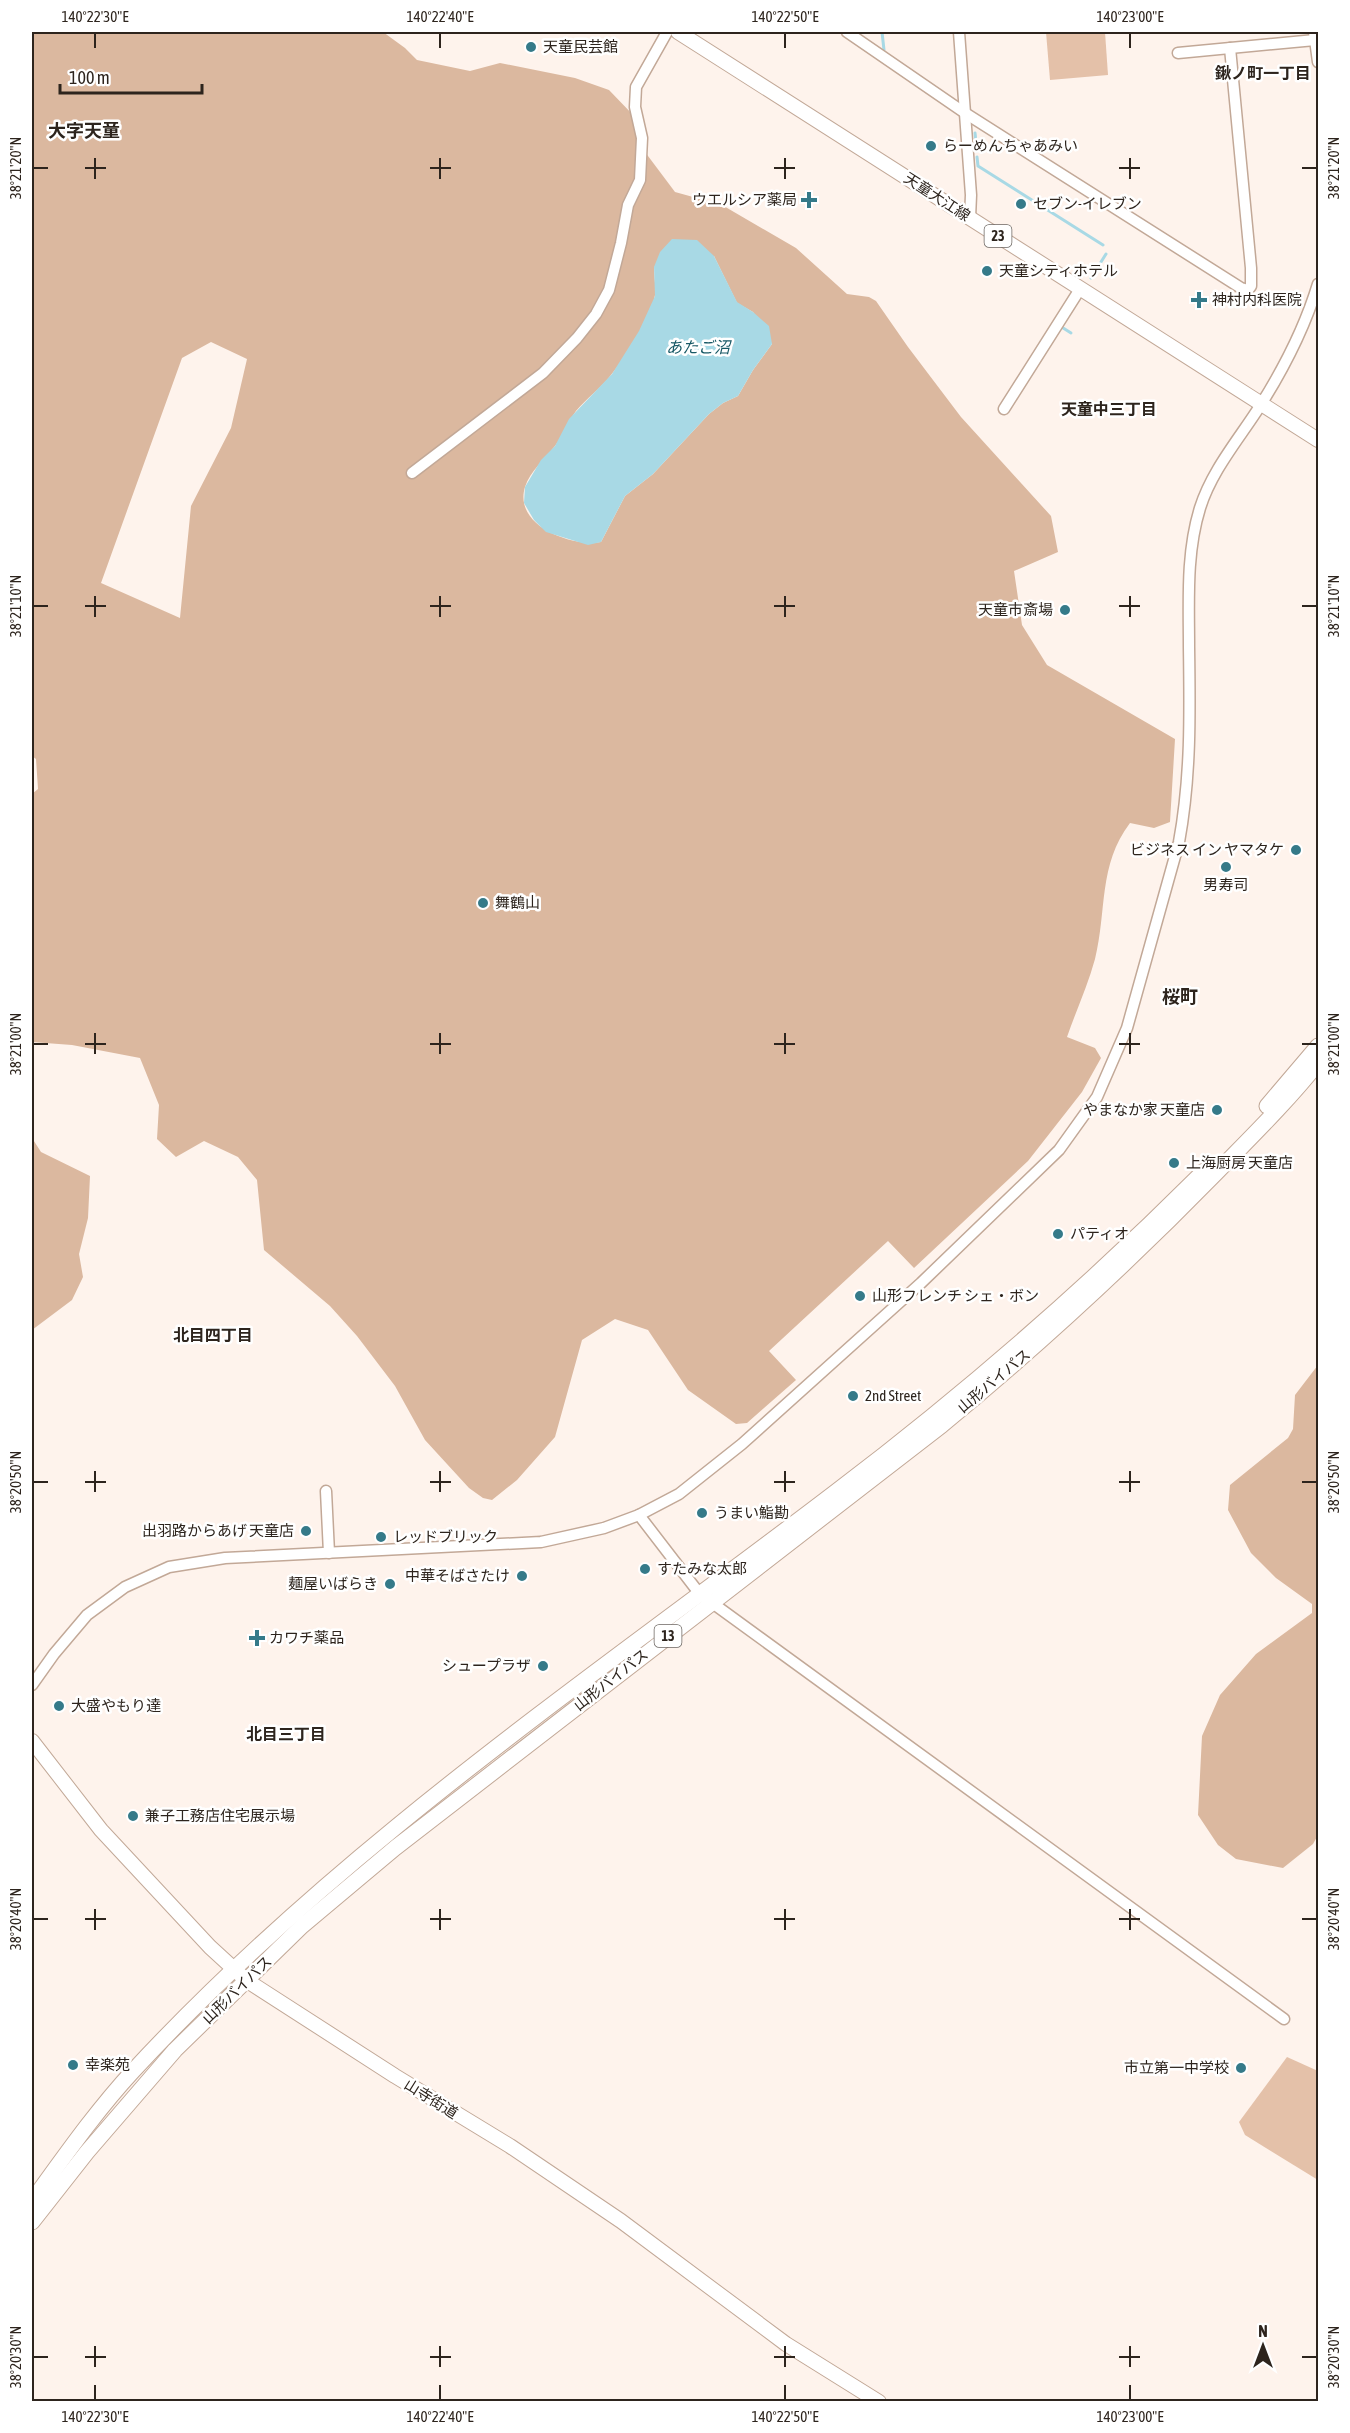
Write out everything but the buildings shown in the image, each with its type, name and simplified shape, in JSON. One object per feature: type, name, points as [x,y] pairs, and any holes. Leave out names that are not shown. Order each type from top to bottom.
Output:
[{"type":"highway","name":"山形バイパス","points":[[32,2222],[87,2152],[175,2050],[302,1926],[810,1512],[925,1422],[1093,1278],[1253,1122],[1318,1046]]},
{"type":"highway","name":"山形バイパス","points":[[32,2201],[131,2073],[233,1969],[390,1831],[491,1750],[942,1425],[1055,1329],[1182,1208],[1270,1117],[1318,1063]]},
{"type":"main road","name":"天童大江線","points":[[678,32],[1318,440]]},
{"type":"main road","name":"山寺街道","points":[[32,1741],[101,1830],[246,1980],[322,2031],[510,2146],[621,2221],[786,2344],[879,2402]]},
{"type":"street","points":[[412,472],[543,373],[578,338],[596,314],[609,290],[628,205],[640,180],[642,138],[635,106],[636,87],[667,32]]},
{"type":"street","points":[[847,32],[965,113],[1246,290],[1251,286],[1251,268],[1230,48]]},
{"type":"street","points":[[959,32],[971,195],[970,218]]},
{"type":"street","points":[[1178,53],[1315,36],[1318,62]]},
{"type":"street","points":[[32,1685],[59,1647],[87,1615],[124,1587],[169,1567],[225,1558],[541,1542],[589,1533],[639,1515],[680,1494],[712,1469],[921,1283],[1059,1150],[1097,1097],[1127,1028],[1171,873],[1184,814],[1190,738],[1189,587],[1195,531],[1209,484],[1261,404],[1303,329],[1318,284]]},
{"type":"street","points":[[1004,409],[1080,289]]},
{"type":"street","points":[[326,1491],[329,1553]]},
{"type":"street","points":[[639,1515],[705,1598],[1284,2019]]},
{"type":"shaded area","points":[[32,32],[383,32],[417,60],[470,71],[500,63],[575,78],[609,90],[635,117],[642,148],[675,192],[722,205],[796,248],[847,294],[869,297],[876,301],[961,417],[1051,516],[1058,552],[1014,571],[1022,625],[1047,665],[1175,739],[1170,822],[1154,828],[1130,823],[1120,839],[1108,872],[1095,959],[1067,1037],[1095,1048],[1101,1058],[1082,1092],[1028,1161],[914,1268],[888,1241],[769,1351],[796,1380],[747,1423],[736,1424],[688,1390],[648,1330],[615,1319],[582,1340],[555,1437],[517,1480],[492,1500],[483,1498],[469,1488],[425,1440],[395,1386],[357,1336],[330,1306],[264,1250],[257,1180],[238,1157],[204,1141],[176,1157],[157,1139],[159,1105],[140,1058],[72,1045],[32,1042],[32,794],[38,789],[36,759],[32,756]],"holes":[[[714,256],[737,303],[753,312],[772,344],[738,396],[723,403],[709,414],[653,474],[625,496],[601,542],[575,541],[548,531],[536,523],[528,513],[524,501],[527,481],[558,442],[576,411],[611,375],[637,337],[653,304],[654,267]],[[211,342],[247,359],[231,428],[191,506],[180,618],[101,583],[182,358]]]},
{"type":"shaded area","points":[[1046,32],[1105,32],[1108,75],[1050,80]]},
{"type":"shaded area","points":[[32,1138],[41,1152],[90,1176],[88,1218],[79,1254],[83,1277],[72,1300],[32,1330]]},
{"type":"shaded area","points":[[1318,1365],[1318,1835],[1313,1844],[1283,1868],[1236,1859],[1218,1845],[1198,1815],[1202,1736],[1220,1695],[1256,1654],[1312,1613],[1312,1604],[1276,1578],[1251,1553],[1228,1510],[1230,1485],[1288,1438],[1293,1429],[1295,1395]]},
{"type":"shaded area","points":[[1287,2057],[1318,2071],[1318,2180],[1245,2135],[1239,2122]]},
{"type":"water","name":"あたご沼","points":[[672,239],[697,240],[714,256],[737,302],[769,326],[772,344],[738,396],[723,403],[709,414],[653,474],[625,496],[601,542],[588,545],[546,532],[534,520],[524,503],[525,487],[541,460],[555,446],[569,419],[612,374],[639,331],[655,296],[654,267],[660,252]]},
{"type":"waterway","points":[[882,32],[884,50]]},
{"type":"waterway","points":[[975,133],[977,151]]},
{"type":"waterway","points":[[977,157],[978,166],[1103,245]]},
{"type":"waterway","points":[[1101,262],[1106,254]]},
{"type":"waterway","points":[[1091,278],[1099,265]]},
{"type":"waterway","points":[[1060,326],[1071,333]]},
{"type":"place","name":"天童民芸館","points":[[531,47]]},
{"type":"place","name":"らーめんちゃあみい","points":[[931,146]]},
{"type":"place","name":"ウエルシア薬局","points":[[809,200]]},
{"type":"place","name":"セブン-イレブン","points":[[1021,204]]},
{"type":"place","name":"天童シティホテル","points":[[987,271]]},
{"type":"place","name":"神村内科医院","points":[[1199,300]]},
{"type":"place","name":"天童市斎場","points":[[1065,610]]},
{"type":"place","name":"ビジネス イン ヤマタケ","points":[[1296,850]]},
{"type":"place","name":"男寿司","points":[[1226,867]]},
{"type":"place","name":"舞鶴山","points":[[483,903]]},
{"type":"place","name":"やまなか家 天童店","points":[[1217,1110]]},
{"type":"place","name":"上海厨房 天童店","points":[[1174,1163]]},
{"type":"place","name":"パティオ","points":[[1058,1234]]},
{"type":"place","name":"山形フレンチ シェ・ボン","points":[[860,1296]]},
{"type":"place","name":"2nd Street","points":[[853,1396]]},
{"type":"place","name":"うまい鮨勘","points":[[702,1513]]},
{"type":"place","name":"出羽路からあげ 天童店","points":[[306,1531]]},
{"type":"place","name":"レッドブリック","points":[[381,1537]]},
{"type":"place","name":"すたみな太郎","points":[[645,1569]]},
{"type":"place","name":"中華そばさたけ","points":[[522,1576]]},
{"type":"place","name":"麺屋いばらき","points":[[390,1584]]},
{"type":"place","name":"カワチ薬品","points":[[257,1638]]},
{"type":"place","name":"シュープラザ","points":[[543,1666]]},
{"type":"place","name":"大盛やもり達","points":[[59,1706]]},
{"type":"place","name":"兼子工務店住宅展示場","points":[[133,1816]]},
{"type":"place","name":"幸楽苑","points":[[73,2065]]},
{"type":"place","name":"市立第一中学校","points":[[1241,2068]]},
{"type":"district","name":"鍬ノ町一丁目","points":[[1263,73]]},
{"type":"district","name":"大字天童","points":[[84,131]]},
{"type":"district","name":"天童中三丁目","points":[[1109,409]]},
{"type":"district","name":"桜町","points":[[1180,997]]},
{"type":"district","name":"北目四丁目","points":[[213,1335]]},
{"type":"district","name":"北目三丁目","points":[[286,1734]]}]
